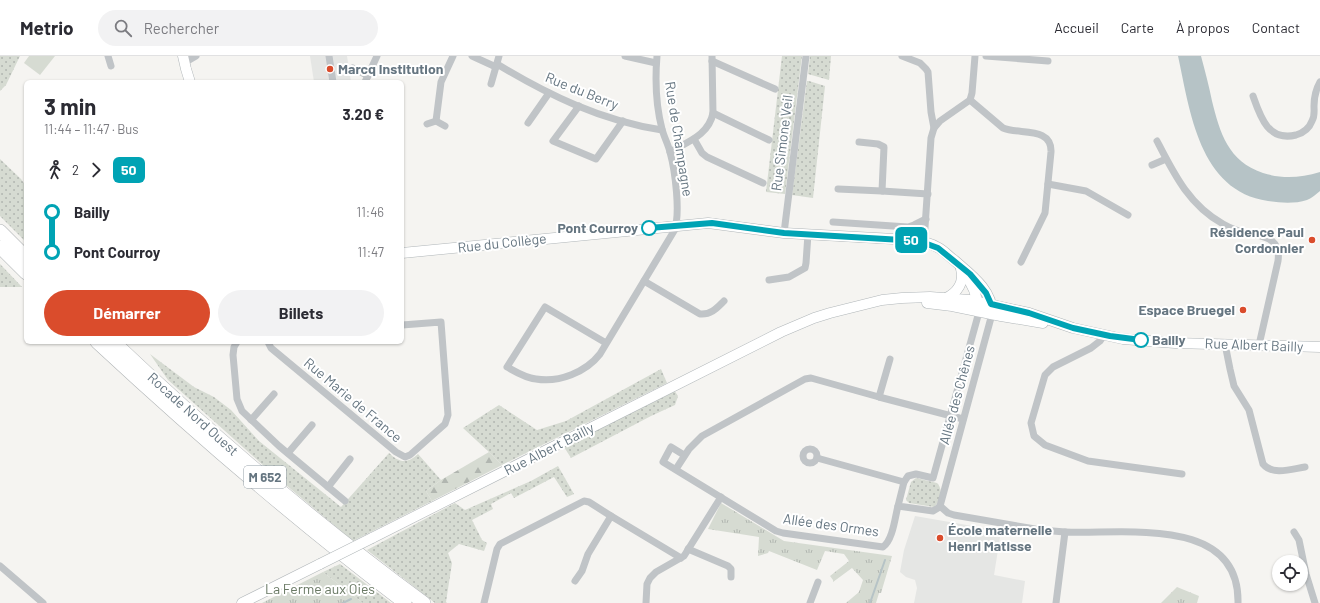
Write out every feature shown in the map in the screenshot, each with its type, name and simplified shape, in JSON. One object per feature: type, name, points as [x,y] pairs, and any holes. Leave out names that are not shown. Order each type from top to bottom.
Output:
[{"type":"highway","points":[[0,231],[24,255]]},
{"type":"highway","points":[[0,247],[24,271]]},
{"type":"highway","points":[[0,252],[24,275]]},
{"type":"highway","name":"Rocade Nord Ouest","points":[[99,344],[180,419],[243,473],[405,603]]},
{"type":"highway","name":"Rocade Nord Ouest","points":[[116,344],[180,403],[261,473],[368,561],[424,603]]},
{"type":"main road","points":[[184,60],[189,80]]},
{"type":"main road","name":"Rue du Collège","points":[[404,253],[676,225],[712,223],[784,233],[904,239],[924,242],[938,248],[954,260],[980,284],[986,293],[991,309]]},
{"type":"main road","name":"Rue du Collège","points":[[954,260],[969,280],[974,290],[978,301],[979,312]]},
{"type":"main road","points":[[946,298],[953,294],[959,287],[962,279],[961,269]]},
{"type":"main road","name":"Rue Albert Bailly","points":[[242,603],[781,332],[814,318],[895,298],[962,298],[978,301],[991,309]]},
{"type":"main road","name":"Rue Albert Bailly","points":[[860,306],[903,303],[931,304],[979,312],[991,309],[1029,313],[1069,327],[1104,335],[1149,341],[1320,347]]},
{"type":"street","points":[[108,56],[111,66]]},
{"type":"street","points":[[184,60],[196,56]]},
{"type":"street","points":[[329,56],[333,80]]},
{"type":"street","points":[[353,68],[367,79],[377,56]]},
{"type":"street","points":[[436,121],[441,82],[453,56]]},
{"type":"street","name":"Rue du Berry","points":[[472,56],[496,65],[549,93],[579,106],[639,126],[662,130]]},
{"type":"street","points":[[491,84],[498,56]]},
{"type":"street","points":[[624,56],[657,60]]},
{"type":"street","name":"Rue Simone Veil","points":[[784,233],[806,56]]},
{"type":"street","points":[[902,56],[920,63],[926,69],[929,76],[931,112],[934,128]]},
{"type":"street","points":[[924,242],[931,135],[934,128],[940,122],[970,100],[972,94],[975,56]]},
{"type":"street","points":[[986,56],[1048,61]]},
{"type":"street","points":[[670,152],[702,134],[711,121],[713,113],[712,58],[775,89]]},
{"type":"street","name":"Rue de Champagne","points":[[657,60],[658,102],[662,130],[670,152],[674,178],[677,219],[676,225]]},
{"type":"street","points":[[1252,96],[1260,116],[1268,128],[1281,135],[1295,135],[1304,131],[1311,124],[1314,115],[1315,96],[1320,82]]},
{"type":"street","points":[[528,123],[549,93]]},
{"type":"street","points":[[970,100],[1003,128],[1039,134],[1048,141],[1051,147],[1046,210],[1044,217],[1021,262]]},
{"type":"street","points":[[579,106],[553,141],[596,158],[623,121]]},
{"type":"street","points":[[713,113],[769,140]]},
{"type":"street","points":[[427,124],[436,121],[445,126]]},
{"type":"street","points":[[694,139],[702,153],[707,157],[763,183]]},
{"type":"street","points":[[1157,141],[1184,189],[1198,204],[1211,215],[1235,229],[1269,239],[1277,248],[1278,261],[1258,345]]},
{"type":"street","points":[[859,142],[878,144],[884,147],[882,191]]},
{"type":"street","points":[[1152,165],[1166,159]]},
{"type":"street","points":[[1048,184],[1086,191],[1128,215]]},
{"type":"street","points":[[838,190],[928,194]]},
{"type":"street","points":[[833,222],[908,227],[926,219]]},
{"type":"street","points":[[606,343],[544,306],[507,367],[519,374],[535,379],[546,380],[561,378],[577,372],[591,363],[606,343],[672,235],[676,225]]},
{"type":"street","points":[[769,280],[789,277],[804,268],[806,263],[808,234]]},
{"type":"street","points":[[644,281],[700,314],[706,314],[713,311],[724,301]]},
{"type":"street","name":"Allée des Chênes","points":[[940,506],[991,309]]},
{"type":"street","name":"Allée des Chênes","points":[[933,478],[979,312]]},
{"type":"street","name":"Rue Marie de France","points":[[269,344],[271,348],[396,452],[402,456],[408,456],[446,424],[448,415],[441,322],[404,325]]},
{"type":"street","points":[[1104,335],[1100,341],[1091,348],[1053,367],[1045,375],[1031,423],[1034,436],[1045,444],[1088,461],[1182,474]]},
{"type":"street","points":[[236,344],[233,356],[237,400],[242,411],[288,453],[345,501]]},
{"type":"street","points":[[1226,344],[1234,386],[1249,410],[1263,464],[1268,469],[1276,471],[1305,467]]},
{"type":"street","points":[[879,396],[890,359]]},
{"type":"street","points":[[676,470],[684,455],[693,444],[704,435],[805,379],[811,378],[963,419]]},
{"type":"street","points":[[251,420],[274,394]]},
{"type":"street","points":[[288,453],[312,425]]},
{"type":"street","name":"Allée des Ormes","points":[[684,455],[671,447],[663,462],[780,532],[879,547],[885,545],[889,541],[898,506]]},
{"type":"street","points":[[817,458],[904,482]]},
{"type":"street","points":[[328,487],[350,459]]},
{"type":"street","points":[[947,482],[913,474],[908,476],[904,482],[898,506],[933,511],[940,506],[948,513],[954,515],[1041,530],[1065,532],[1154,533],[1196,540],[1217,554],[1230,568],[1237,586],[1238,603]]},
{"type":"street","points":[[646,603],[646,588],[650,578],[656,572],[681,558],[688,550],[721,497]]},
{"type":"street","points":[[484,603],[498,546],[502,542],[584,501],[589,502],[681,558]]},
{"type":"street","points":[[576,582],[588,554],[612,516]]},
{"type":"street","points":[[1056,603],[1065,532]]},
{"type":"street","points":[[1294,532],[1299,540],[1306,574],[1315,603]]},
{"type":"street","points":[[688,550],[728,566],[731,576]]},
{"type":"street","points":[[0,566],[42,603]]},
{"type":"street","points":[[810,603],[818,582]]},
{"type":"shaded area","name":"Marcq Institution","points":[[310,56],[347,56],[351,80],[314,80]]},
{"type":"shaded area","points":[[1178,56],[1201,56],[1222,135],[1227,144],[1241,161],[1251,168],[1263,173],[1284,177],[1298,177],[1320,172],[1320,191],[1307,200],[1293,203],[1277,202],[1268,201],[1245,194],[1227,182],[1212,165],[1202,145],[1187,100]]},
{"type":"shaded area","points":[[915,516],[1001,531],[994,575],[1025,581],[1022,603],[914,603],[917,588],[915,580],[906,577],[900,572],[904,550]]},
{"type":"green space","points":[[0,56],[20,56],[6,85],[0,91]]},
{"type":"green space","points":[[29,56],[55,56],[40,75],[24,63]]},
{"type":"green space","points":[[782,56],[802,56],[785,194],[766,192]]},
{"type":"green space","points":[[810,56],[831,56],[829,80],[808,74]]},
{"type":"green space","points":[[807,81],[825,86],[813,198],[792,195]]},
{"type":"green space","points":[[0,159],[24,183],[24,240],[0,216]]},
{"type":"green space","points":[[0,264],[22,287],[0,287]]},
{"type":"green space","points":[[150,354],[194,387],[214,397],[231,410],[259,441],[341,507],[389,453],[396,459],[404,461],[411,459],[418,454],[441,480],[426,491],[432,501],[353,541],[274,475],[168,380]]},
{"type":"green space","points":[[661,369],[667,383],[502,465],[463,428],[499,405],[537,430],[566,421]]},
{"type":"green space","points":[[674,390],[678,396],[675,405],[571,458],[564,447]]},
{"type":"green space","points":[[489,452],[502,465],[432,501],[426,491],[441,480]]},
{"type":"green space","points":[[558,466],[574,494],[567,497],[554,477],[514,498],[511,493],[491,504],[493,509],[472,520],[482,540],[487,543],[484,551],[459,544],[448,553],[452,563],[447,603],[435,603],[367,550],[455,503],[465,510],[531,481]]},
{"type":"green space","points":[[916,478],[937,483],[939,486],[941,492],[938,502],[934,507],[909,503],[906,500],[911,482]]},
{"type":"green space","points":[[721,503],[784,541],[892,556],[881,593],[879,593],[876,603],[846,603],[859,592],[863,580],[852,568],[833,582],[830,576],[849,561],[844,554],[825,551],[817,570],[769,551],[768,553],[758,556],[759,537],[708,529]]},
{"type":"green space","points":[[340,564],[391,603],[363,603],[323,572]]},
{"type":"green space","name":"La Ferme aux Oies","points":[[323,572],[363,603],[262,603]]},
{"type":"green space","points":[[1177,587],[1199,596],[1197,603],[1161,603]]},
{"type":"waterway","points":[[870,603],[885,560]]},
{"type":"waterway","points":[[343,603],[351,599]]},
{"type":"bus line","name":"50","points":[[649,228],[712,223],[784,233],[919,241],[931,244],[944,251],[980,284],[991,304],[1029,313],[1073,328],[1110,336],[1141,340]]},
{"type":"place","name":"Marcq Institution","points":[[330,69]]},
{"type":"place","name":"Pont Courroy","points":[[649,228]]},
{"type":"place","name":"Résidence Paul Cordonnier","points":[[1312,240]]},
{"type":"place","name":"Espace Bruegel","points":[[1243,310]]},
{"type":"place","name":"Bailly","points":[[1141,340]]},
{"type":"place","name":"École maternelle Henri Matisse","points":[[940,538]]}]
